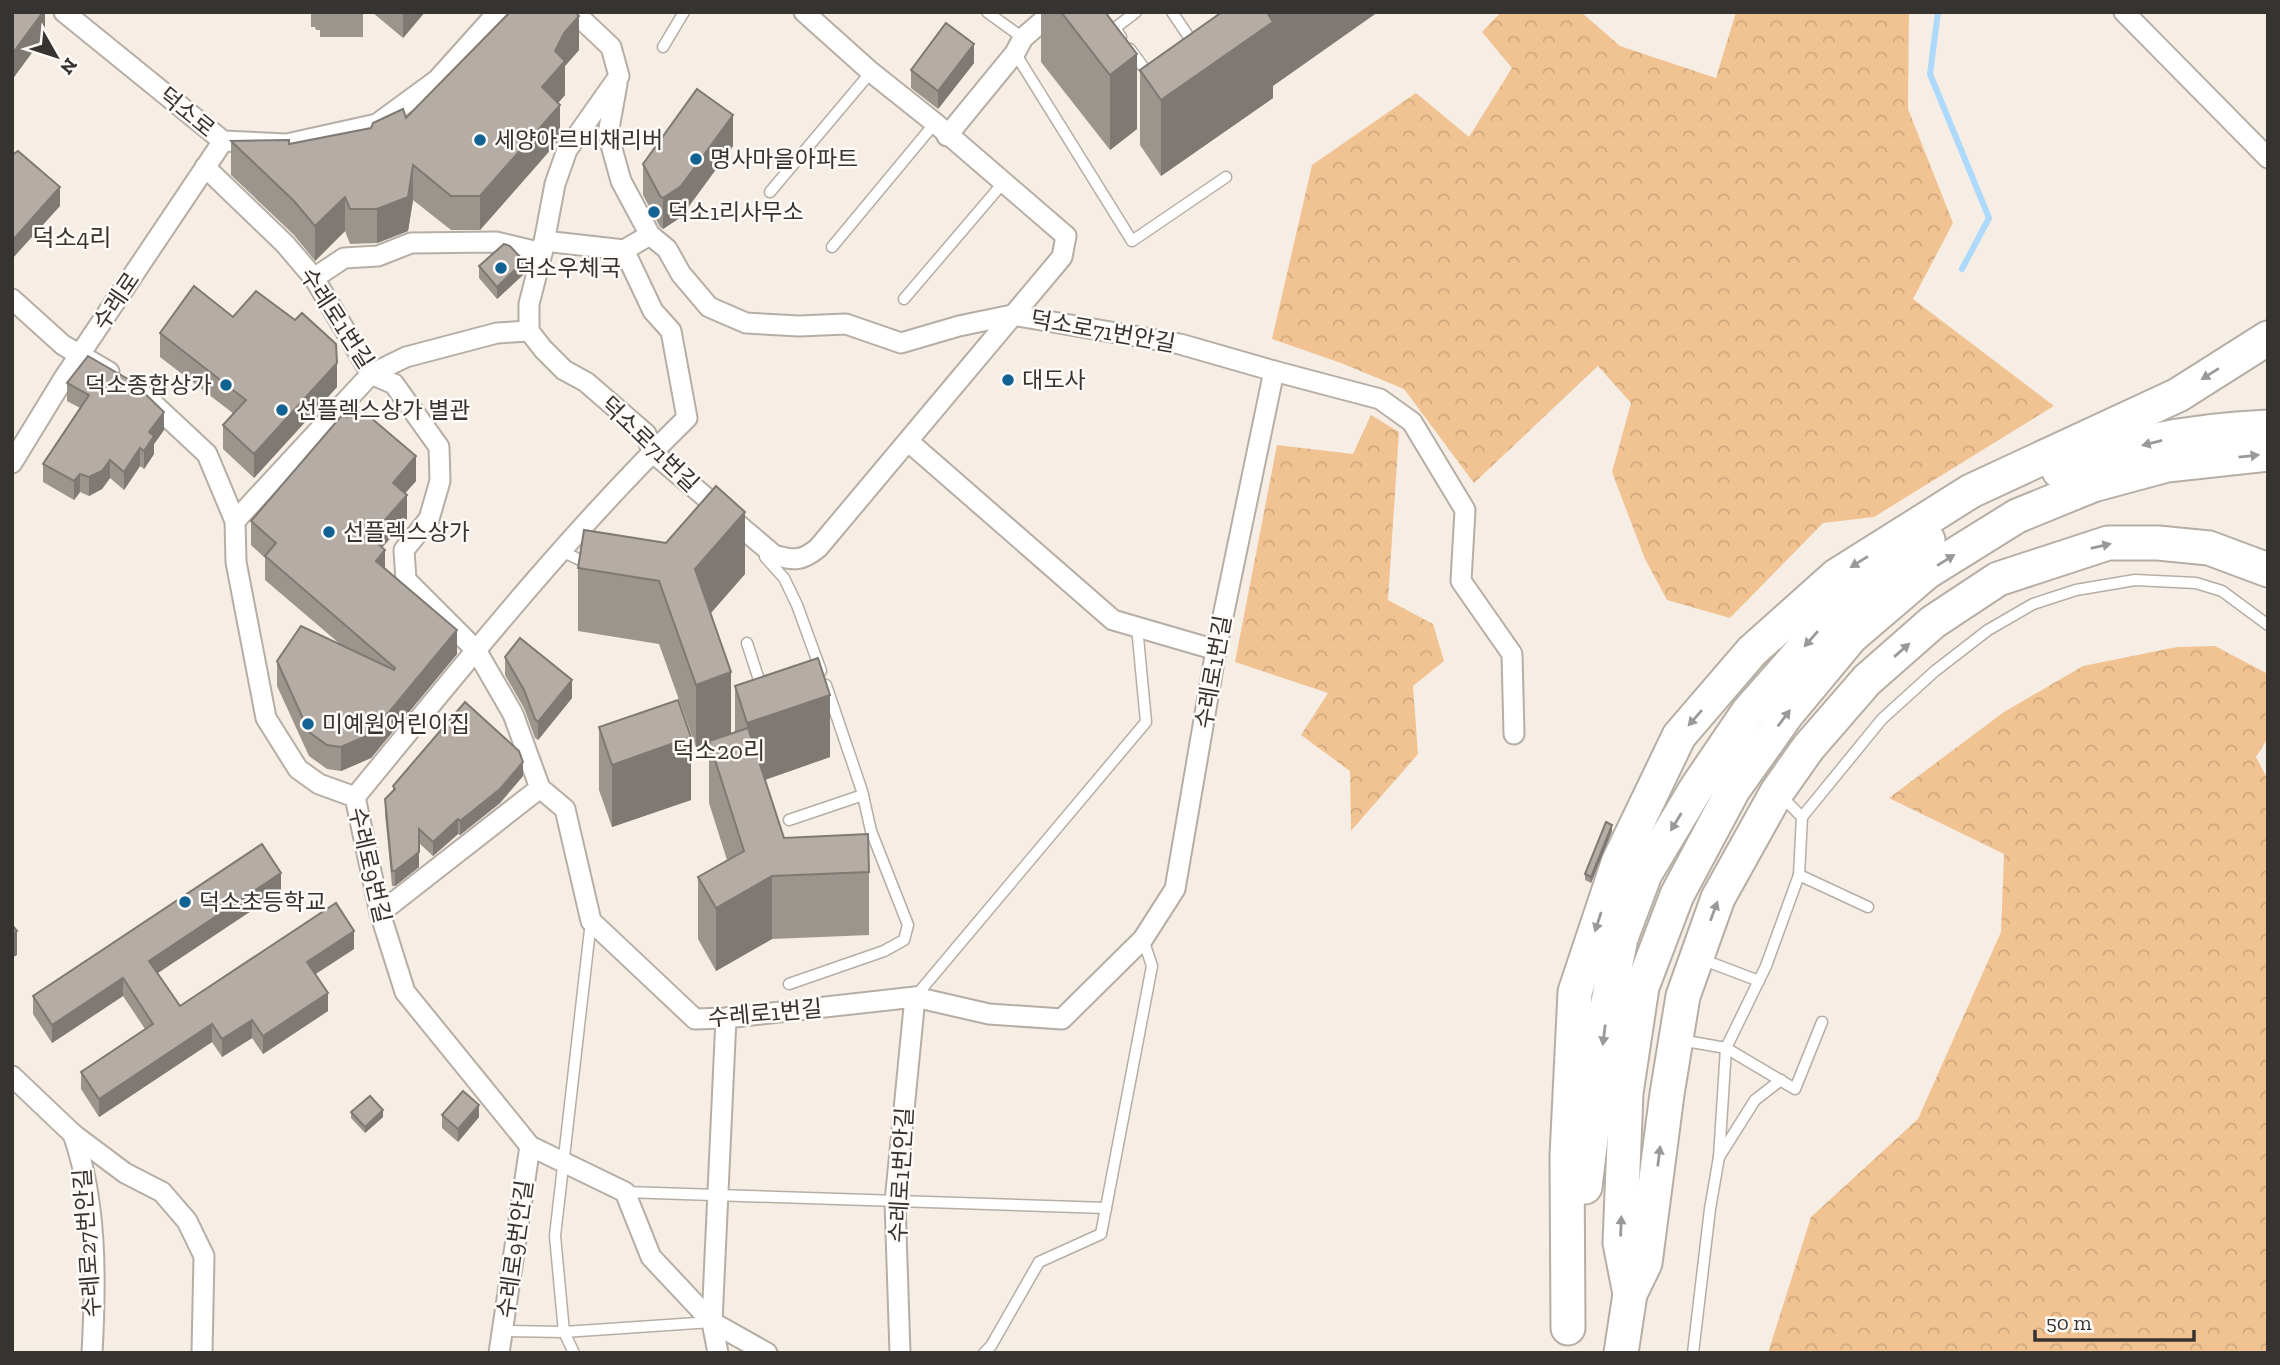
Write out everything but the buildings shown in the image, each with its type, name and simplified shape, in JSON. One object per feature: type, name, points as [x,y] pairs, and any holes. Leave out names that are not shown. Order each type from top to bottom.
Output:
[{"type":"highway","points":[[1567,1340],[1567,1156],[1575,992],[1618,863],[1679,736],[1752,651],[1836,576],[1971,491],[2178,395],[2268,338]]},
{"type":"highway","points":[[1567,1340],[1607,1007],[1621,938],[1645,874],[1697,786],[1748,712],[1826,623],[1923,543],[1999,498],[2082,460],[2160,440],[2241,428],[2268,427]]},
{"type":"highway","points":[[1630,1294],[1620,1243],[1626,1093],[1642,987],[1677,895],[1733,790],[1787,714],[1851,637],[1927,572],[2017,516],[2093,485],[2167,465],[2268,454]]},
{"type":"highway","points":[[1621,1353],[1630,1294],[1645,1263],[1683,996],[1718,898],[1777,792],[1808,748],[1867,680],[1933,622],[1998,579],[2108,543],[2158,543],[2209,548],[2268,570]]},
{"type":"street","name":"덕소로","points":[[64,12],[223,141],[287,144],[377,124],[438,80],[498,12]]},
{"type":"street","points":[[235,521],[371,374],[405,357],[498,333],[529,331],[528,304],[543,247],[555,184],[567,150],[618,76],[611,47],[574,12]]},
{"type":"street","points":[[804,12],[1003,183]]},
{"type":"street","points":[[941,129],[1053,12]]},
{"type":"street","points":[[2124,12],[2268,158]]},
{"type":"street","name":"덕소로71번안길","points":[[618,76],[608,134],[621,181],[650,235],[667,249],[681,274],[709,307],[746,323],[799,326],[846,324],[901,343],[959,326],[1012,315],[1180,344],[1380,399],[1412,422],[1465,510],[1461,581],[1512,654],[1514,734]]},
{"type":"street","name":"수레로","points":[[12,463],[64,378],[223,141]]},
{"type":"street","name":"수레로1번길","points":[[205,167],[285,244],[314,278],[371,374],[394,383],[439,447],[440,481],[429,519],[404,550],[406,580],[476,650],[513,714],[540,788],[565,809],[591,921],[695,1019],[915,997],[989,1014],[1062,1019],[1143,939],[1175,889],[1216,650],[1274,371]]},
{"type":"street","name":"덕소로71번길","points":[[529,331],[564,370],[586,382],[646,434],[652,452],[774,555],[793,561],[806,558],[818,548],[909,442],[1062,257],[1066,236],[1003,183]]},
{"type":"street","points":[[314,278],[344,258],[378,256],[411,243],[496,242],[624,250],[650,235]]},
{"type":"street","points":[[355,797],[561,551],[687,418],[671,331],[653,312],[624,250]]},
{"type":"street","name":"수레로9번길","points":[[12,299],[62,345],[140,391],[207,454],[235,521],[236,562],[266,718],[298,769],[319,784],[355,797],[380,913],[405,992],[530,1146],[625,1192]]},
{"type":"street","points":[[909,442],[1113,620],[1216,650]]},
{"type":"street","points":[[380,913],[540,788]]},
{"type":"street","name":"수레로1번안길","points":[[900,1353],[895,1202],[915,997]]},
{"type":"street","points":[[718,1353],[712,1322],[726,1018]]},
{"type":"street","points":[[12,1076],[73,1134],[125,1173],[162,1192],[187,1221],[204,1256],[202,1353]]},
{"type":"street","name":"수레로27번안길","points":[[73,1134],[84,1164],[89,1206],[95,1296],[92,1353]]},
{"type":"street","name":"수레로9번안길","points":[[499,1353],[530,1146]]},
{"type":"street","points":[[625,1192],[651,1257],[712,1322],[767,1353]]},
{"type":"lane","points":[[663,47],[684,12]]},
{"type":"lane","points":[[987,12],[1019,46],[1132,241],[1226,177]]},
{"type":"lane","points":[[1136,12],[1115,28],[1155,82],[1166,74]]},
{"type":"lane","points":[[1172,12],[1199,51],[1188,59]]},
{"type":"lane","points":[[770,192],[872,72]]},
{"type":"lane","points":[[832,247],[941,129]]},
{"type":"lane","points":[[904,299],[1003,183]]},
{"type":"lane","points":[[733,530],[751,541],[785,578],[797,605],[863,795],[876,844],[908,925],[904,940],[884,951],[789,984]]},
{"type":"lane","points":[[561,551],[596,567]]},
{"type":"lane","points":[[1693,1353],[1719,1157],[1726,1048],[1759,981],[1799,876],[1802,817],[1882,719],[1935,671],[1988,630],[2033,604],[2076,590],[2135,580],[2196,583],[2222,591],[2268,625]]},
{"type":"lane","points":[[915,997],[1146,722],[1137,627]]},
{"type":"lane","points":[[747,643],[764,695]]},
{"type":"lane","points":[[820,706],[832,702]]},
{"type":"lane","points":[[1777,792],[1802,817]]},
{"type":"lane","points":[[789,820],[863,795]]},
{"type":"lane","points":[[864,848],[876,844]]},
{"type":"lane","points":[[1799,876],[1868,907]]},
{"type":"lane","points":[[574,1353],[564,1332],[555,1236],[591,921]]},
{"type":"lane","points":[[984,1353],[991,1346],[1039,1262],[1101,1234],[1152,965],[1143,939]]},
{"type":"lane","points":[[1697,958],[1759,981]]},
{"type":"lane","points":[[1676,1039],[1726,1048],[1795,1089],[1822,1022]]},
{"type":"lane","points":[[1719,1157],[1755,1100],[1781,1080]]},
{"type":"lane","points":[[625,1192],[1106,1208]]},
{"type":"lane","points":[[503,1331],[564,1332],[712,1322]]},
{"type":"green space","points":[[1501,12],[1581,12],[1620,46],[1716,78],[1736,12],[1909,12],[1908,109],[1953,223],[1913,299],[2054,406],[1874,517],[1823,523],[1730,618],[1667,600],[1645,559],[1612,472],[1631,403],[1598,366],[1474,483],[1404,389],[1272,339],[1312,165],[1416,93],[1469,137],[1512,68],[1482,32]]},
{"type":"green space","points":[[1371,415],[1399,432],[1388,600],[1433,624],[1444,661],[1413,686],[1418,754],[1351,831],[1350,771],[1301,735],[1328,693],[1235,662],[1277,445],[1353,454]]},
{"type":"green space","points":[[2215,646],[2268,674],[2268,738],[2256,757],[2268,780],[2268,1353],[1768,1353],[1811,1217],[1918,1119],[2001,932],[2004,854],[1889,798],[2004,712],[2083,666],[2177,647]]},
{"type":"waterway","points":[[1938,12],[1930,74],[1989,218],[1962,269]]},
{"type":"place","name":"세양아르비채리버","points":[[480,140]]},
{"type":"place","name":"명사마을아파트","points":[[696,159]]},
{"type":"place","name":"덕소1리사무소","points":[[654,212]]},
{"type":"place","name":"덕소우체국","points":[[501,268]]},
{"type":"place","name":"대도사","points":[[1008,380]]},
{"type":"place","name":"덕소종합상가","points":[[226,385]]},
{"type":"place","name":"선플렉스상가 별관","points":[[282,410]]},
{"type":"place","name":"선플렉스상가","points":[[329,532]]},
{"type":"place","name":"미예원어린이집","points":[[308,724]]},
{"type":"place","name":"덕소초등학교","points":[[185,902]]},
{"type":"district","name":"덕소4리","points":[[72,237]]},
{"type":"district","name":"덕소20리","points":[[719,750]]}]
